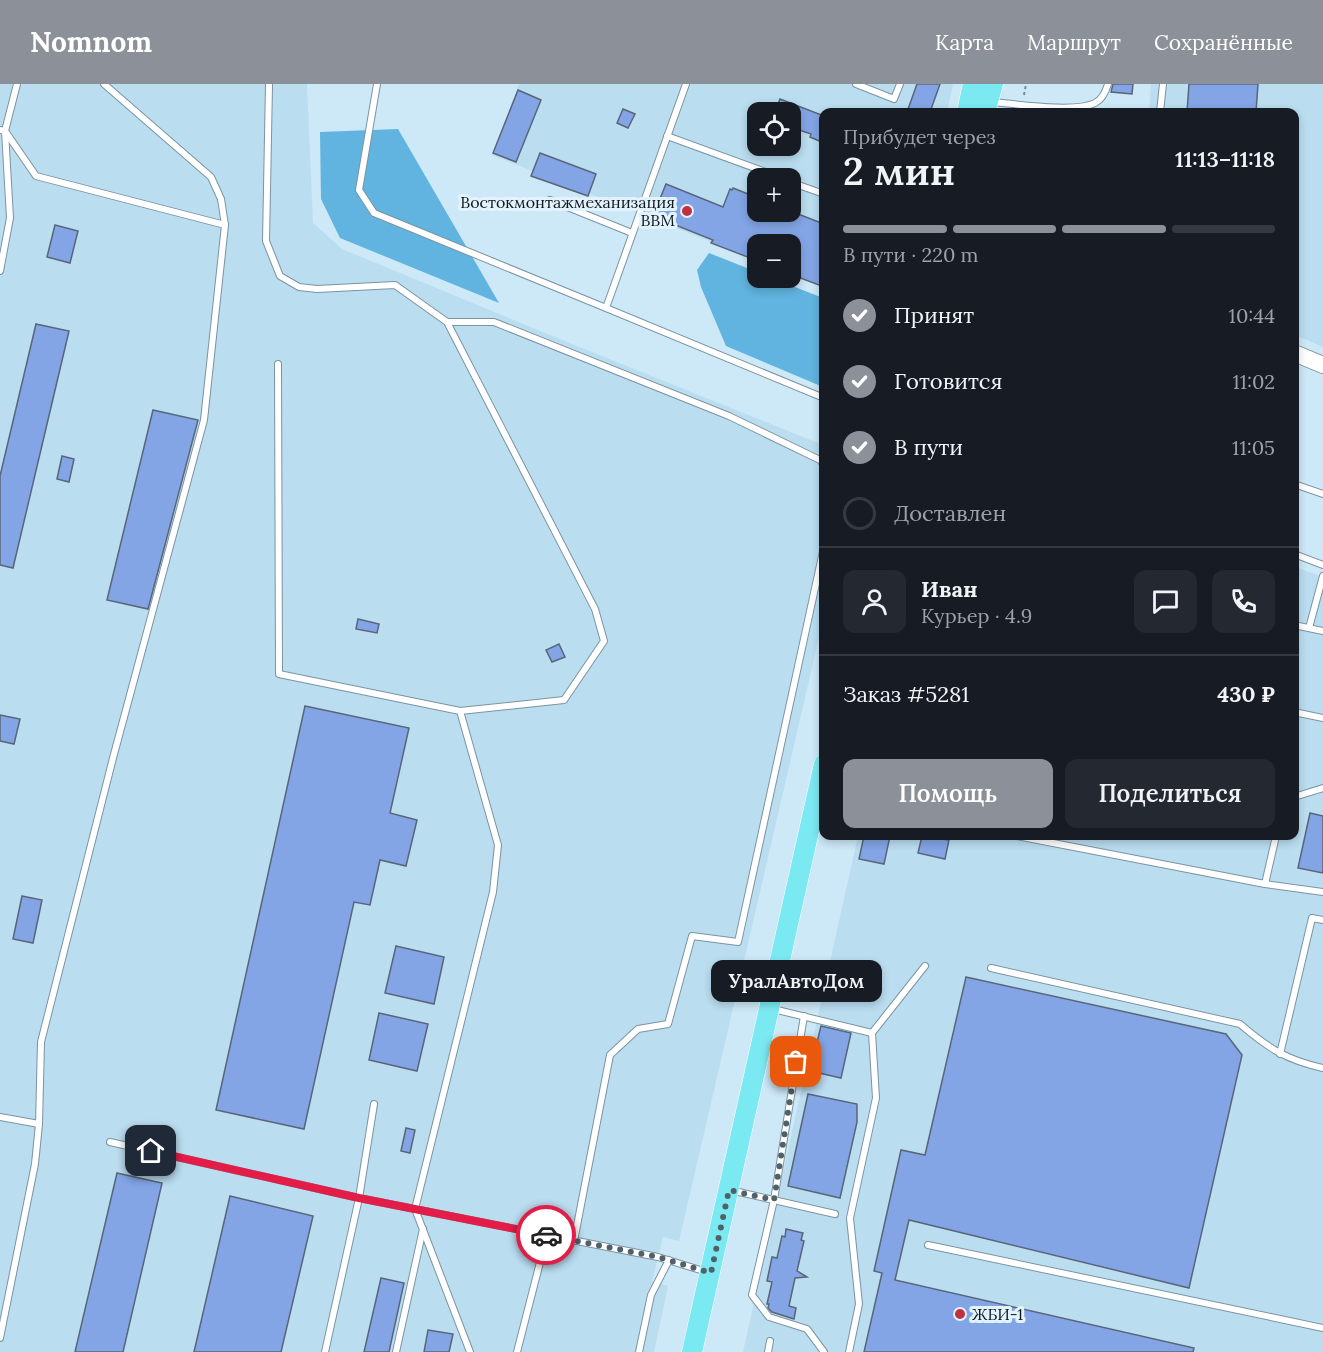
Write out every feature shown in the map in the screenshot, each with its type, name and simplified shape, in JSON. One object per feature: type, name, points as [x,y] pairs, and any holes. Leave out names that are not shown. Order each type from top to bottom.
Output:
[{"type":"main road","points":[[968,108],[973,84]]},
{"type":"main road","points":[[692,1352],[769,1008],[819,799]]},
{"type":"street","points":[[1299,355],[1323,365]]},
{"type":"lane","points":[[0,271],[10,218],[3,130],[17,84]]},
{"type":"lane","points":[[0,1338],[35,1164],[39,1124],[41,1042],[113,758],[204,420],[225,225],[221,200],[211,177],[104,84]]},
{"type":"lane","points":[[269,84],[266,241],[280,276],[299,287],[317,289],[394,285],[447,322],[595,609],[604,641],[564,700],[460,711],[279,674],[278,364]]},
{"type":"lane","points":[[377,84],[359,190],[374,213],[819,396]]},
{"type":"lane","points":[[606,308],[686,84]]},
{"type":"lane","points":[[856,84],[894,99],[900,84]]},
{"type":"lane","points":[[989,99],[1076,108],[1096,103],[1104,95],[1108,84]]},
{"type":"lane","points":[[1160,108],[1163,84]]},
{"type":"lane","points":[[3,130],[36,176],[225,225]]},
{"type":"lane","points":[[667,136],[755,168]]},
{"type":"lane","points":[[801,186],[819,192]]},
{"type":"lane","points":[[550,200],[632,233]]},
{"type":"lane","points":[[447,322],[494,322],[729,416],[819,459]]},
{"type":"lane","points":[[1299,486],[1323,494]]},
{"type":"lane","points":[[1299,556],[1323,565]]},
{"type":"lane","points":[[574,1240],[610,1055],[638,1029],[668,1024],[692,936],[738,942],[819,570]]},
{"type":"lane","points":[[1309,628],[1323,576]]},
{"type":"lane","points":[[1299,626],[1323,631]]},
{"type":"lane","points":[[460,711],[498,845],[494,892],[415,1209],[470,1352]]},
{"type":"lane","points":[[1299,713],[1323,718]]},
{"type":"lane","points":[[1299,795],[1323,788]]},
{"type":"lane","points":[[1038,840],[1265,884],[1323,892]]},
{"type":"lane","points":[[1265,884],[1275,840]]},
{"type":"lane","points":[[1280,1054],[1312,918],[1323,920]]},
{"type":"lane","points":[[849,1352],[859,1304],[850,1218],[876,1098],[872,1033],[925,966]]},
{"type":"lane","points":[[991,968],[1240,1024],[1267,1047],[1280,1054],[1300,1063],[1323,1068]]},
{"type":"lane","points":[[769,1008],[872,1033]]},
{"type":"lane","points":[[804,1016],[774,1200],[752,1295],[769,1317],[807,1329],[824,1352]]},
{"type":"lane","points":[[325,1352],[359,1198],[374,1104]]},
{"type":"lane","points":[[0,1117],[39,1124]]},
{"type":"lane","points":[[110,1142],[359,1198],[669,1260],[711,1273]]},
{"type":"lane","points":[[729,1190],[835,1214]]},
{"type":"lane","points":[[396,1352],[423,1228]]},
{"type":"lane","points":[[517,1352],[547,1235]]},
{"type":"lane","points":[[928,1245],[1323,1328]]},
{"type":"lane","points":[[639,1352],[651,1295],[669,1260]]},
{"type":"lane","points":[[768,1352],[770,1341]]},
{"type":"shaded area","points":[[0,84],[307,84],[313,223],[342,249],[819,443],[819,637],[679,1241],[663,1237],[652,1281],[668,1286],[654,1352],[0,1352]]},
{"type":"shaded area","points":[[519,84],[953,84],[948,108],[819,108],[819,281],[801,258],[801,234],[747,234],[747,256],[492,155]]},
{"type":"shaded area","points":[[1151,84],[1323,84],[1323,347],[1299,337],[1299,108],[1149,108]]},
{"type":"shaded area","points":[[398,129],[499,303],[340,238],[321,199],[320,132]]},
{"type":"shaded area","points":[[709,253],[747,268],[747,288],[798,288],[819,296],[819,385],[726,346],[701,287],[697,270]]},
{"type":"shaded area","points":[[1299,568],[1323,577],[1323,1352],[743,1352],[857,840],[1299,840]]},
{"type":"building","points":[[917,84],[940,84],[931,108],[908,108]]},
{"type":"building","points":[[1113,84],[1133,84],[1132,94],[1111,92]]},
{"type":"building","points":[[1189,84],[1258,84],[1256,108],[1187,108]]},
{"type":"building","points":[[518,90],[541,100],[516,162],[493,153]]},
{"type":"building","points":[[801,107],[819,114],[819,141],[810,137],[811,134],[801,131]]},
{"type":"building","points":[[623,109],[635,114],[628,128],[617,123]]},
{"type":"building","points":[[540,153],[596,174],[588,196],[531,176]]},
{"type":"building","points":[[666,184],[723,207],[730,189],[747,194],[747,222],[801,222],[801,215],[819,222],[819,285],[801,278],[801,234],[747,234],[747,257],[711,243],[713,240],[653,216]]},
{"type":"building","points":[[55,225],[78,231],[70,263],[47,257]]},
{"type":"building","points":[[36,324],[69,331],[13,568],[0,565],[0,476]]},
{"type":"building","points":[[153,410],[198,420],[148,609],[107,600]]},
{"type":"building","points":[[62,456],[74,459],[69,482],[57,479]]},
{"type":"building","points":[[358,619],[379,624],[377,633],[356,629]]},
{"type":"building","points":[[559,644],[565,657],[552,662],[546,650]]},
{"type":"building","points":[[305,706],[409,728],[390,813],[417,820],[406,866],[380,860],[370,905],[354,902],[304,1129],[216,1110]]},
{"type":"building","points":[[0,715],[20,719],[14,744],[0,741]]},
{"type":"building","points":[[1310,813],[1323,816],[1323,873],[1298,868]]},
{"type":"building","points":[[863,840],[889,840],[884,864],[859,859]]},
{"type":"building","points":[[921,840],[949,840],[945,859],[918,853]]},
{"type":"building","points":[[22,896],[42,900],[33,943],[13,939]]},
{"type":"building","points":[[396,946],[444,957],[434,1004],[385,993]]},
{"type":"building","points":[[966,977],[1226,1034],[1242,1055],[1189,1288],[909,1220],[895,1280],[1194,1348],[1193,1352],[864,1352],[882,1273],[874,1271],[901,1150],[925,1155]]},
{"type":"building","points":[[379,1013],[428,1024],[417,1071],[369,1060]]},
{"type":"building","points":[[821,1026],[851,1033],[841,1078],[810,1071]]},
{"type":"building","points":[[808,1094],[857,1104],[857,1122],[840,1198],[788,1186]]},
{"type":"building","points":[[406,1128],[415,1130],[410,1153],[401,1151]]},
{"type":"building","points":[[117,1173],[162,1183],[123,1352],[75,1352]]},
{"type":"building","points":[[230,1196],[313,1216],[281,1352],[194,1352]]},
{"type":"building","points":[[786,1229],[803,1233],[801,1240],[804,1241],[797,1271],[807,1277],[795,1278],[789,1306],[796,1308],[794,1319],[772,1312],[767,1304],[772,1282],[767,1281],[772,1257],[777,1258]]},
{"type":"building","points":[[381,1278],[404,1283],[389,1352],[364,1352]]},
{"type":"building","points":[[428,1330],[453,1334],[449,1352],[424,1352]]},
{"type":"way so far","points":[[546,1235],[658,1257],[711,1273],[729,1190],[774,1200],[796,1062]]},
{"type":"place","name":"Востокмонтажмеханизация ВВМ","points":[[687,211]]},
{"type":"place","name":"УралАвтоДом","points":[[796,1062]]},
{"type":"place","name":"ЖБИ-1","points":[[960,1314]]},
{"type":"route","points":[[151,1151],[359,1198],[546,1235]]}]
